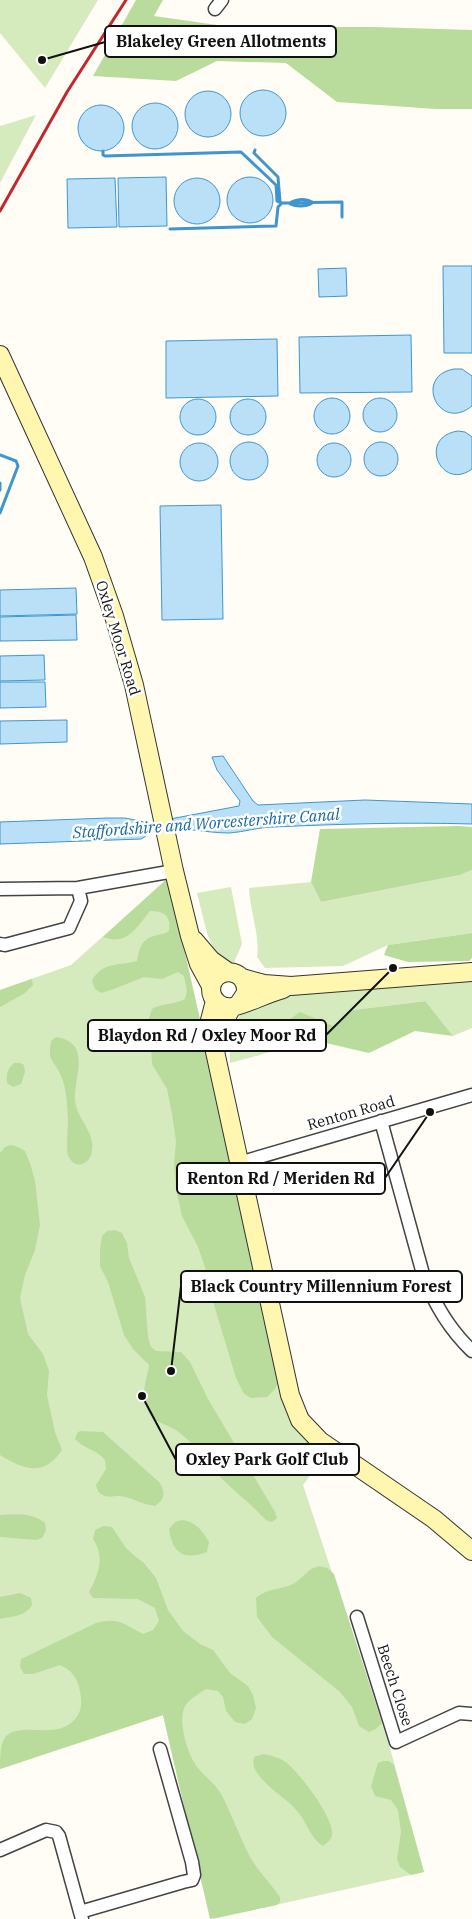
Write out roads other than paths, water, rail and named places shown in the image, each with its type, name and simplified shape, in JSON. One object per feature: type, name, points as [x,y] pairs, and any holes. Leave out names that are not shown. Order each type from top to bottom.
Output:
[{"type":"street","name":"Oxley Moor Road","points":[[0,355],[93,557],[117,625],[134,685],[190,936],[199,964],[213,993]]},
{"type":"street","points":[[0,889],[78,888],[174,871]]},
{"type":"street","points":[[0,944],[5,945],[69,928],[81,901],[78,888]]},
{"type":"street","name":"Oxley Moor Road","points":[[190,936],[211,960],[235,975]]},
{"type":"street","points":[[472,972],[291,986],[264,984],[235,975],[216,977],[209,1024],[290,1395],[300,1420],[320,1441],[434,1519],[472,1551]]},
{"type":"street","points":[[215,1053],[221,1027],[246,993],[246,988],[235,975]]},
{"type":"street","points":[[213,993],[222,1006],[235,1006],[291,986]]},
{"type":"street","name":"Renton Road","points":[[239,1163],[472,1095]]},
{"type":"street","points":[[381,1121],[432,1298],[445,1320],[472,1351]]},
{"type":"street","name":"Beech Close","points":[[357,1617],[396,1742],[459,1713],[472,1714]]},
{"type":"street","points":[[0,1850],[46,1830],[56,1832],[59,1836],[81,1915],[192,1880],[194,1875],[192,1862],[160,1749]]},
{"type":"water","points":[[258,90],[268,90],[282,100],[286,113],[282,126],[276,132],[268,136],[258,136],[244,126],[240,118],[240,108],[250,94]]},
{"type":"water","points":[[208,91],[221,95],[227,101],[231,114],[227,127],[221,133],[208,137],[195,133],[189,127],[185,114],[189,101],[195,95]]},
{"type":"water","points":[[155,103],[168,107],[174,113],[178,126],[174,139],[168,145],[155,149],[142,145],[136,139],[132,126],[136,113],[142,107]]},
{"type":"water","points":[[96,105],[106,105],[120,115],[124,128],[120,141],[114,147],[106,151],[96,151],[82,141],[78,133],[78,123],[88,109]]},
{"type":"water","points":[[166,177],[167,226],[119,227],[118,178]]},
{"type":"water","points":[[245,177],[255,177],[269,187],[273,200],[269,213],[263,219],[255,223],[245,223],[231,213],[227,205],[227,195],[237,181]]},
{"type":"water","points":[[115,178],[117,227],[68,228],[67,179]]},
{"type":"water","points":[[192,178],[202,178],[214,184],[219,192],[219,210],[214,218],[206,223],[192,224],[184,221],[177,214],[174,206],[174,196],[177,188],[184,181]]},
{"type":"water","points":[[443,266],[472,266],[472,353],[444,353]]},
{"type":"water","points":[[346,268],[347,296],[319,297],[318,269]]},
{"type":"water","points":[[411,335],[412,392],[300,393],[299,337]]},
{"type":"water","points":[[277,339],[278,396],[166,398],[166,341]]},
{"type":"water","points":[[454,369],[462,369],[472,376],[472,406],[460,412],[449,413],[441,408],[435,400],[433,391],[435,382],[442,374]]},
{"type":"water","points":[[332,398],[344,404],[350,416],[344,428],[332,434],[320,428],[314,416],[320,404]]},
{"type":"water","points":[[380,398],[387,399],[392,403],[396,408],[396,422],[392,427],[387,431],[380,432],[373,431],[368,427],[364,422],[363,415],[364,408],[368,403],[373,399]]},
{"type":"water","points":[[198,399],[205,400],[211,404],[215,410],[215,424],[211,430],[205,434],[198,435],[191,434],[185,430],[181,424],[180,417],[181,410],[185,404],[191,400]]},
{"type":"water","points":[[248,399],[255,400],[261,404],[265,410],[265,424],[261,430],[255,434],[248,435],[241,434],[235,430],[231,424],[230,417],[231,410],[235,404],[241,400]]},
{"type":"water","points":[[458,431],[465,432],[472,437],[472,469],[461,474],[451,474],[443,469],[438,461],[436,452],[439,443],[446,435]]},
{"type":"water","points":[[249,442],[262,448],[268,461],[262,474],[249,480],[236,474],[230,461],[236,448]]},
{"type":"water","points":[[381,442],[393,447],[398,459],[393,471],[381,476],[369,471],[364,459],[369,447]]},
{"type":"water","points":[[199,443],[213,448],[218,462],[213,476],[199,481],[185,476],[180,462],[185,448]]},
{"type":"water","points":[[334,443],[341,444],[346,448],[350,453],[350,467],[346,472],[341,476],[334,477],[327,476],[322,472],[318,467],[317,460],[318,453],[322,448],[327,444]]},
{"type":"water","points":[[221,505],[223,619],[162,620],[160,506]]},
{"type":"water","points":[[76,588],[77,614],[0,616],[0,590]]},
{"type":"water","points":[[76,615],[77,640],[0,641],[0,617]]},
{"type":"water","points":[[44,655],[45,680],[0,681],[0,656]]},
{"type":"water","points":[[0,682],[45,682],[46,707],[0,708]]},
{"type":"water","points":[[67,720],[67,742],[0,744],[0,721]]},
{"type":"water","name":"Staffordshire and Worcestershire Canal","points":[[223,756],[253,801],[258,805],[365,800],[472,804],[472,824],[398,823],[268,827],[229,833],[163,829],[153,831],[141,839],[0,844],[0,822],[125,818],[149,823],[239,806],[240,801],[217,770],[212,757]]},
{"type":"waterway","points":[[255,150],[254,153],[278,177],[280,201]]},
{"type":"waterway","points":[[103,151],[105,156],[241,152],[276,185],[277,201],[282,203]]},
{"type":"waterway","points":[[290,203],[301,200],[312,202]]},
{"type":"waterway","points":[[170,229],[276,226],[278,207],[282,203],[342,202],[342,217]]},
{"type":"waterway","points":[[289,203],[300,206],[312,203]]},
{"type":"waterway","points":[[0,455],[16,461],[18,466],[0,513]]},
{"type":"waterway","points":[[0,483],[0,490]]},
{"type":"railway","points":[[0,211],[67,92],[126,0]]},
{"type":"place","name":"Blakeley Green Allotments","points":[[42,60]]},
{"type":"place","name":"Blaydon Rd / Oxley Moor Rd","points":[[393,968]]},
{"type":"place","name":"Renton Rd / Meriden Rd","points":[[430,1112]]},
{"type":"place","name":"Black Country Millennium Forest","points":[[171,1371]]},
{"type":"place","name":"Oxley Park Golf Club","points":[[142,1396]]}]
